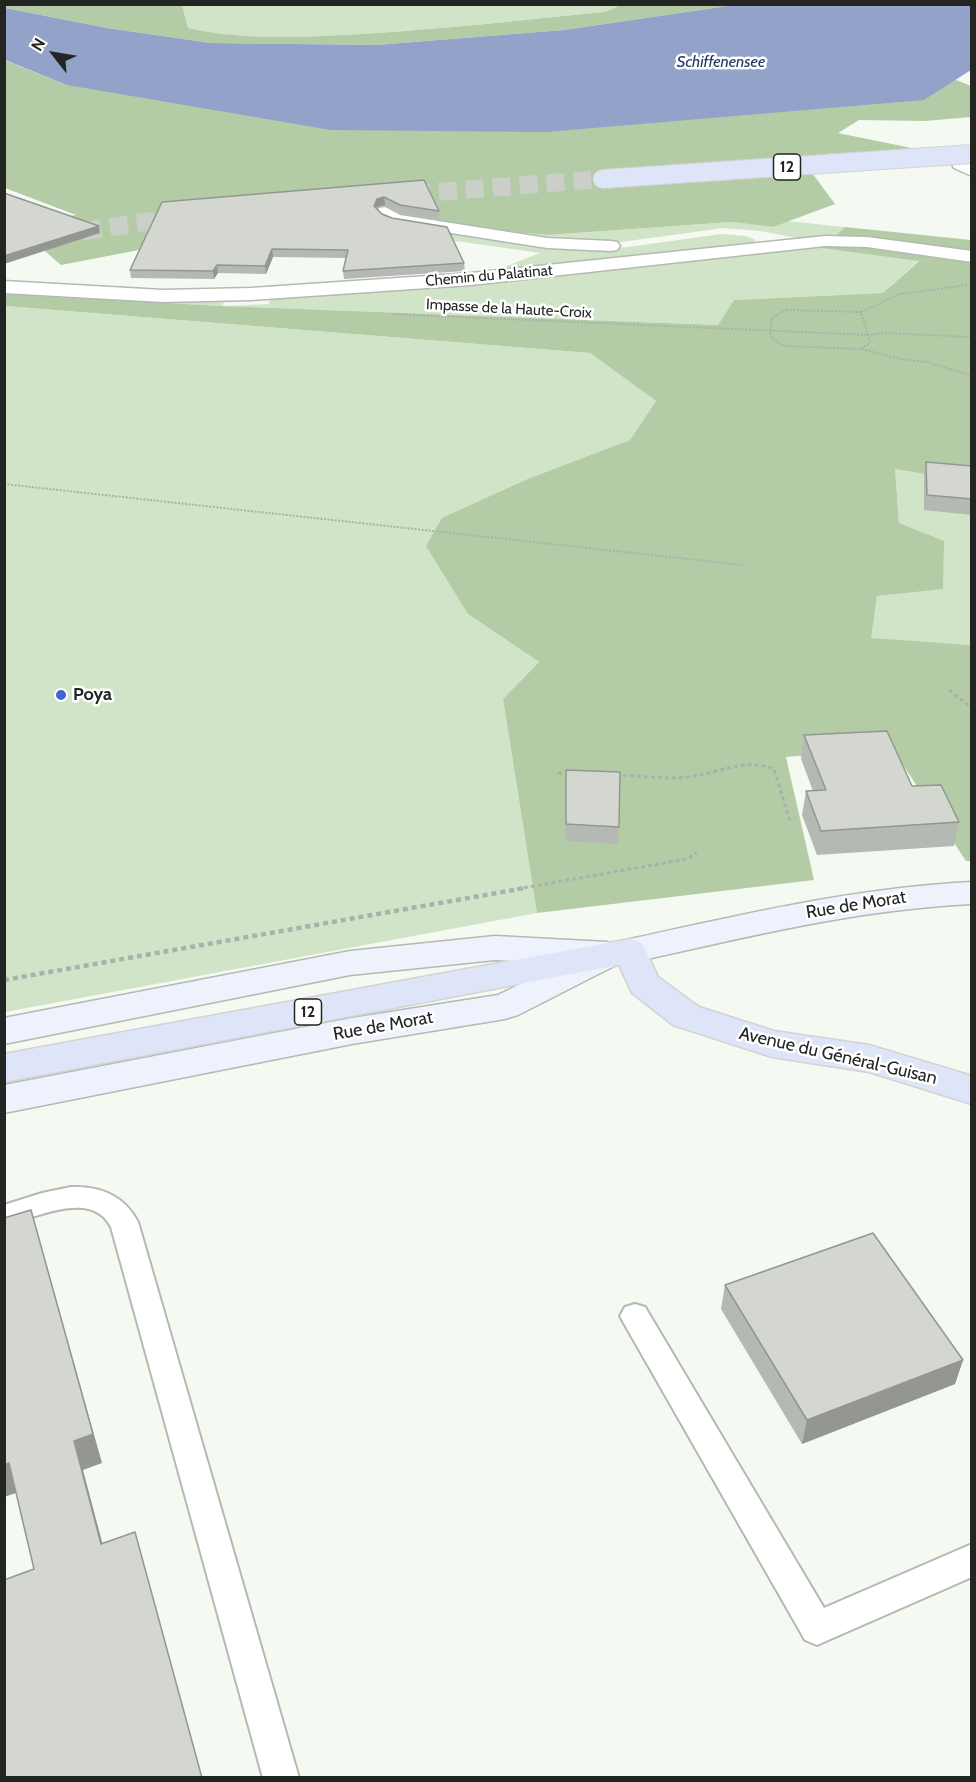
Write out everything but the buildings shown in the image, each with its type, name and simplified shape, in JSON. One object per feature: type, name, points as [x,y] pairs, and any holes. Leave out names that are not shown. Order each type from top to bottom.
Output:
[{"type":"main road","name":"12","points":[[602,179],[972,154]]},
{"type":"main road","name":"Rue de Morat","points":[[4,1099],[352,1031],[505,1006],[621,953],[753,926],[820,909],[910,896],[965,893]]},
{"type":"main road","name":"Rue de Morat","points":[[4,1031],[350,963],[495,948],[621,953]]},
{"type":"main road","name":"12","points":[[4,1068],[621,953]]},
{"type":"main road","name":"Avenue du Général-Guisan","points":[[621,953],[644,984],[686,1016],[772,1044],[869,1059],[972,1090]]},
{"type":"street","points":[[972,154],[958,160],[960,165],[972,171]]},
{"type":"street","points":[[385,212],[391,218],[400,220],[547,243],[609,247],[632,243]]},
{"type":"street","points":[[739,231],[760,236],[777,244]]},
{"type":"street","name":"Chemin du Palatinat","points":[[4,287],[163,296],[251,294],[471,279],[777,244],[825,241],[867,242],[972,257]]},
{"type":"lane","points":[[4,1216],[58,1198],[85,1198],[107,1204],[124,1222],[281,1778]]},
{"type":"lane","points":[[635,1316],[817,1628],[972,1560]]},
{"type":"path","points":[[972,285],[900,294],[861,312],[786,310],[772,318],[770,332],[772,339],[785,346],[861,349],[901,359],[927,362],[972,376]]},
{"type":"path","points":[[861,312],[870,335],[868,344],[861,349]]},
{"type":"path","name":"Impasse de la Haute-Croix","points":[[392,314],[770,332],[870,335],[884,333],[972,337]]},
{"type":"path","points":[[4,484],[743,565]]},
{"type":"path","points":[[949,690],[972,708]]},
{"type":"path","points":[[605,774],[687,777],[750,762],[764,763],[774,769],[790,820]]},
{"type":"path","points":[[558,773],[582,774]]},
{"type":"path","points":[[4,980],[687,859],[697,854]]},
{"type":"green space","points":[[4,5],[182,5],[188,28],[231,35],[275,37],[362,34],[453,27],[604,12],[621,5],[734,5],[564,30],[376,45],[211,43],[107,28],[5,8]]},
{"type":"green space","points":[[182,5],[621,5],[604,12],[453,27],[362,34],[275,37],[231,35],[188,28]]},
{"type":"green space","points":[[4,60],[67,85],[924,100],[954,79],[971,86],[971,117],[925,121],[859,120],[838,133],[926,151],[935,163],[830,153],[812,173],[835,204],[773,227],[732,222],[547,235],[461,227],[175,243],[61,265],[15,225],[76,215],[5,188]]},
{"type":"green space","points":[[787,221],[845,227],[832,239],[802,239],[760,231],[724,228],[613,243],[579,243],[461,227],[547,235],[732,222],[773,227]]},
{"type":"green space","points":[[845,227],[971,240],[971,482],[895,469],[899,523],[944,541],[943,589],[877,596],[871,638],[971,645],[971,861],[966,861],[892,748],[786,757],[814,880],[537,913],[503,699],[539,662],[468,614],[426,546],[442,518],[530,478],[630,440],[656,401],[590,353],[5,306],[4,294],[222,306],[718,325],[734,300],[883,293],[919,261],[822,248]]},
{"type":"green space","points":[[431,228],[613,249],[722,234],[746,236],[756,240],[752,244],[486,274],[540,253],[421,236]]},
{"type":"green space","points":[[826,244],[823,247],[919,260],[883,293],[734,300],[718,325],[222,306],[5,294],[4,291],[224,298],[223,306],[269,304],[270,296]]},
{"type":"green space","points":[[4,306],[590,353],[656,401],[630,440],[530,478],[468,614],[539,662],[503,699],[537,913],[5,1012]]},
{"type":"green space","points":[[895,469],[971,482],[971,645],[870,639],[877,596],[943,588],[899,523]]},
{"type":"water","name":"Schiffenensee","points":[[734,5],[971,5],[971,70],[924,100],[546,132],[331,130],[67,85],[5,60],[5,8],[107,28],[211,43],[376,45],[564,30]]},
{"type":"tunnel","points":[[385,196],[602,179]]},
{"type":"tunnel","points":[[4,247],[49,236],[200,214]]},
{"type":"place","name":"Poya","points":[[61,695]]}]
